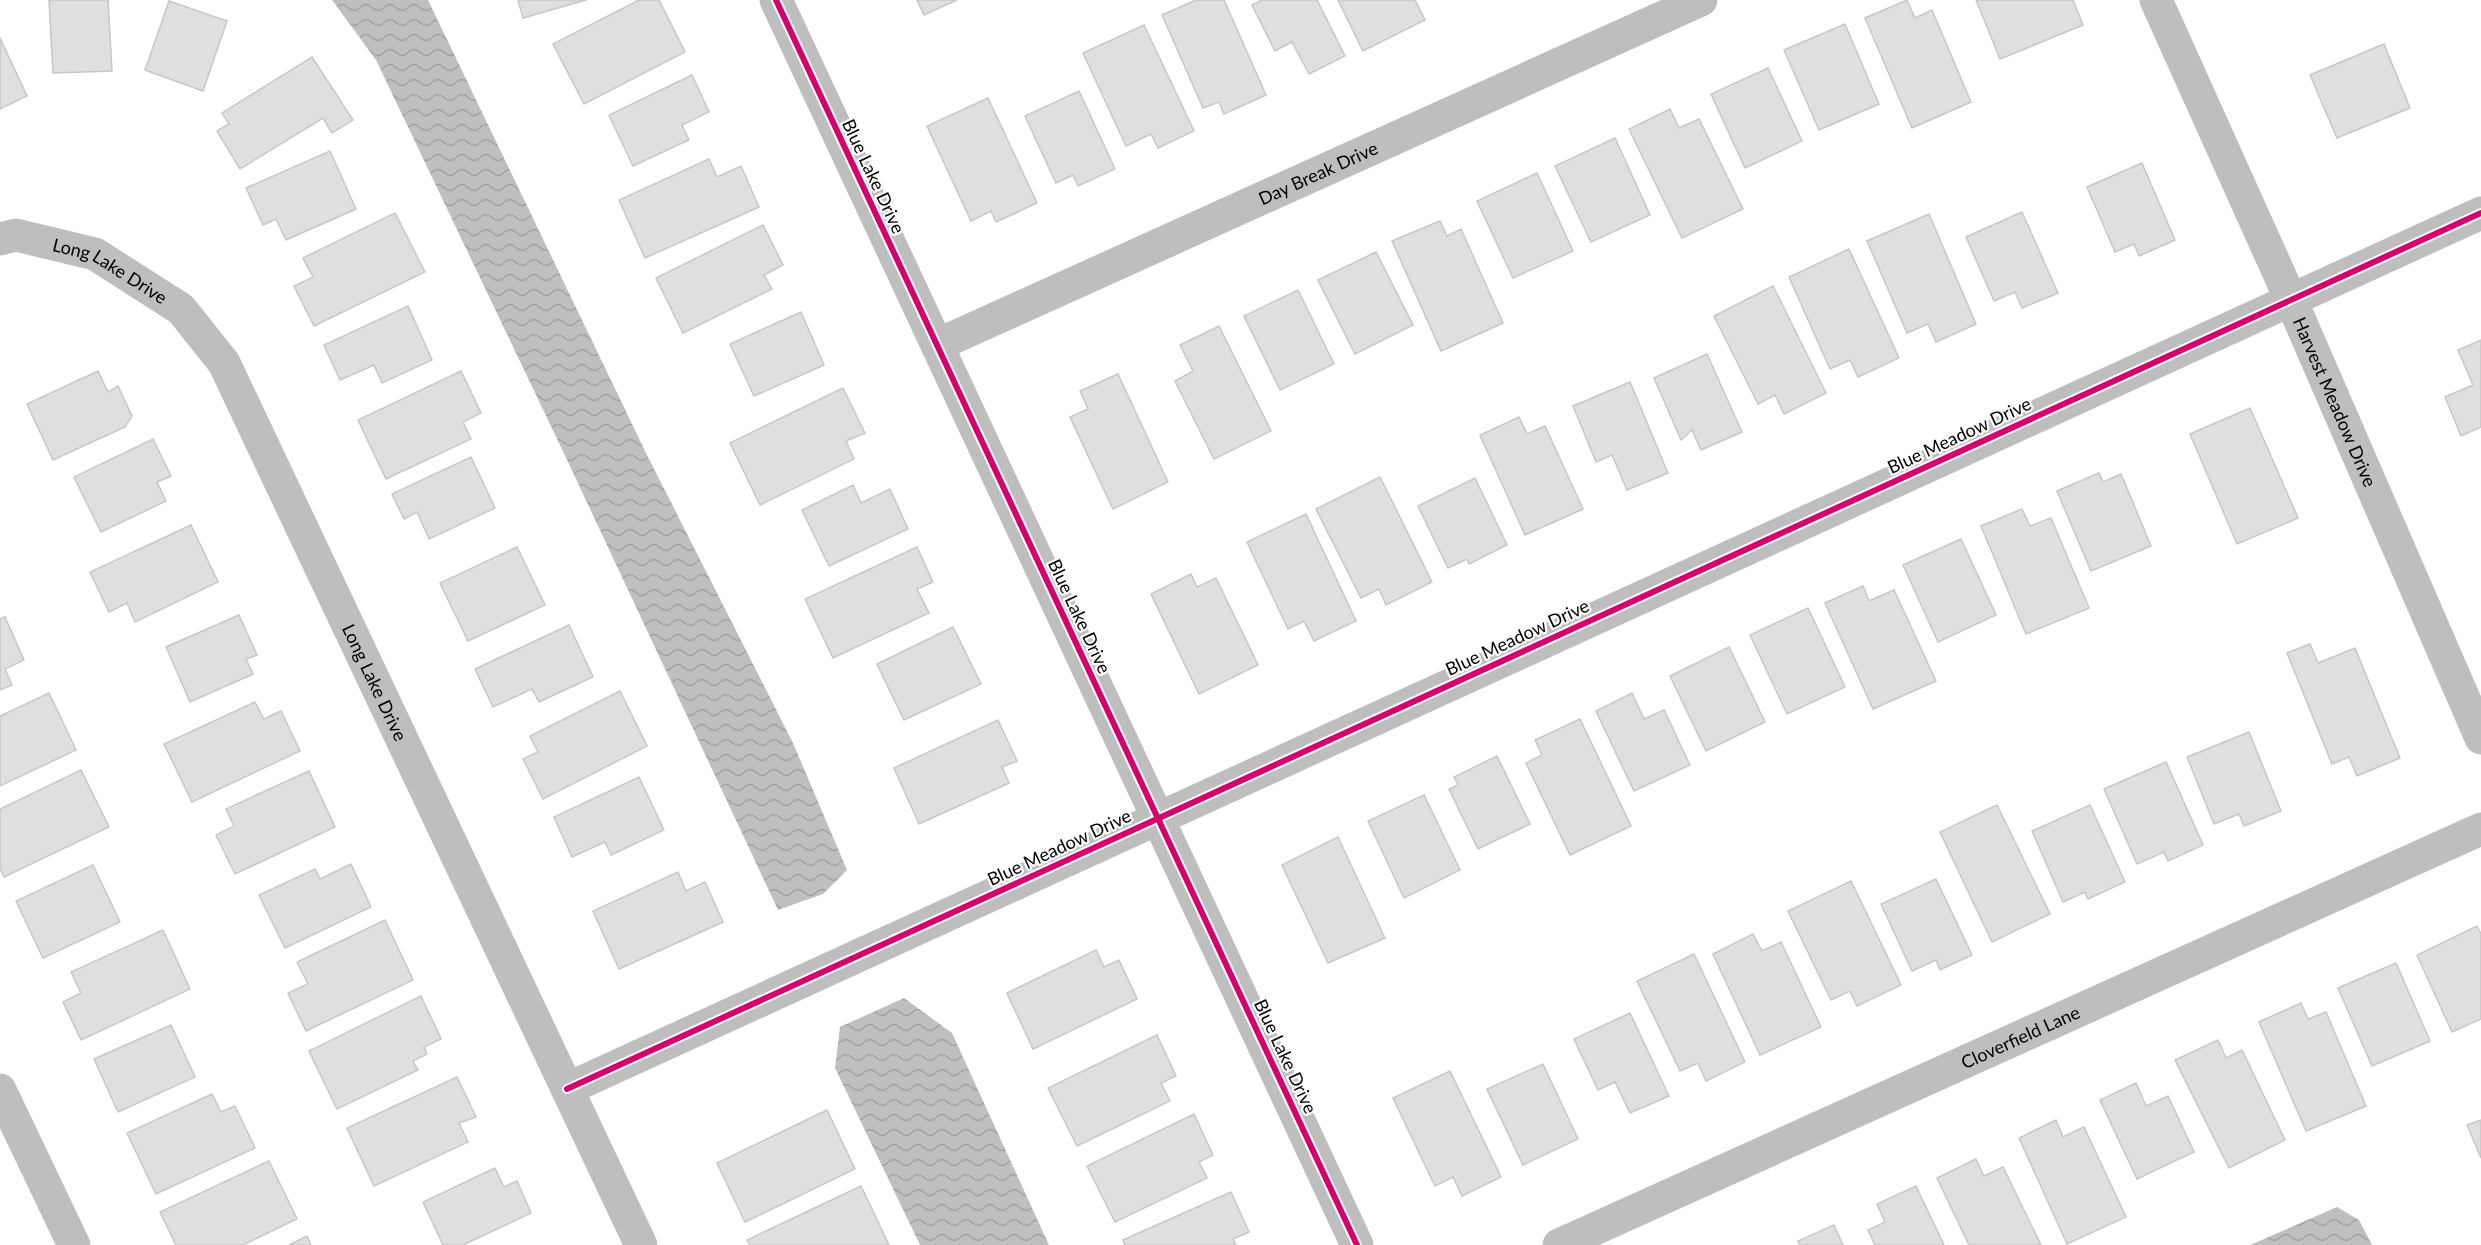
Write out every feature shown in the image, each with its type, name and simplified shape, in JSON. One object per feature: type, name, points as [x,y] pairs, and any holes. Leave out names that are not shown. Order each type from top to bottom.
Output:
[{"type":"street","name":"Blue Lake Drive","points":[[776,0],[1357,1245]]},
{"type":"street","name":"Day Break Drive","points":[[937,345],[1701,0]]},
{"type":"street","name":"Harvest Meadow Drive","points":[[2156,0],[2291,300],[2481,738]]},
{"type":"street","name":"Blue Meadow Drive","points":[[567,1089],[2481,213]]},
{"type":"street","name":"Long Lake Drive","points":[[0,239],[16,235],[95,254],[180,309],[224,363],[641,1245]]},
{"type":"street","name":"Cloverfield Lane","points":[[1559,1245],[2481,829]]},
{"type":"street","points":[[0,1089],[74,1245]]},
{"type":"water","points":[[332,0],[428,0],[646,453],[793,743],[847,870],[823,894],[778,910],[376,60]]},
{"type":"water","points":[[904,998],[952,1033],[1049,1245],[920,1245],[835,1068],[840,1027]]},
{"type":"water","points":[[2337,1207],[2359,1220],[2372,1245],[2250,1245]]},
{"type":"building","points":[[49,0],[108,0],[112,71],[53,73]]},
{"type":"building","points":[[518,0],[586,0],[523,18]]},
{"type":"building","points":[[639,0],[659,0],[685,52],[584,104],[553,44]]},
{"type":"building","points":[[917,0],[957,0],[924,15]]},
{"type":"building","points":[[1196,0],[1224,0],[1266,95],[1224,114],[1219,102],[1203,108],[1162,15]]},
{"type":"building","points":[[1262,0],[1317,0],[1345,56],[1309,74],[1292,42],[1275,51],[1252,5]]},
{"type":"building","points":[[1338,0],[1415,0],[1425,20],[1363,51]]},
{"type":"building","points":[[1907,0],[1915,18],[1932,10],[1971,102],[1912,128],[1865,18]]},
{"type":"building","points":[[1976,0],[2073,0],[2083,25],[2000,59]]},
{"type":"building","points":[[169,1],[227,21],[203,91],[145,70]]},
{"type":"building","points":[[1845,24],[1879,104],[1819,130],[1784,50]]},
{"type":"building","points":[[1144,25],[1194,131],[1158,148],[1151,134],[1126,146],[1083,53]]},
{"type":"building","points":[[0,38],[27,96],[0,109]]},
{"type":"building","points":[[2384,44],[2410,108],[2337,138],[2310,75]]},
{"type":"building","points":[[312,57],[353,120],[332,133],[323,118],[240,169],[217,131],[229,124],[222,113]]},
{"type":"building","points":[[1768,68],[1802,141],[1745,168],[1711,94]]},
{"type":"building","points":[[692,75],[709,112],[682,125],[689,140],[633,166],[609,115]]},
{"type":"building","points":[[1079,91],[1115,169],[1078,186],[1073,175],[1056,183],[1025,116]]},
{"type":"building","points":[[988,98],[1037,203],[996,222],[991,211],[971,221],[927,126]]},
{"type":"building","points":[[1670,109],[1679,128],[1699,119],[1743,209],[1682,238],[1629,129]]},
{"type":"building","points":[[1615,138],[1650,215],[1591,242],[1555,166]]},
{"type":"building","points":[[330,151],[356,209],[286,240],[276,219],[263,225],[246,188]]},
{"type":"building","points":[[709,159],[717,177],[741,166],[759,207],[645,258],[619,200]]},
{"type":"building","points":[[2142,163],[2175,240],[2139,256],[2134,244],[2115,252],[2087,187]]},
{"type":"building","points":[[1537,173],[1573,251],[1513,278],[1477,201]]},
{"type":"building","points":[[2022,212],[2058,293],[2022,308],[2015,292],[1994,301],[1966,237]]},
{"type":"building","points":[[395,213],[425,272],[314,326],[294,286],[313,277],[303,258]]},
{"type":"building","points":[[1929,214],[1976,324],[1936,342],[1928,324],[1907,333],[1867,241]]},
{"type":"building","points":[[1440,221],[1447,236],[1461,229],[1503,323],[1441,351],[1392,241]]},
{"type":"building","points":[[763,225],[783,265],[764,275],[772,289],[683,333],[656,278]]},
{"type":"building","points":[[1849,249],[1899,358],[1858,377],[1850,360],[1830,369],[1789,277]]},
{"type":"building","points":[[1376,252],[1413,325],[1355,354],[1318,280]]},
{"type":"building","points":[[1773,286],[1826,393],[1784,414],[1775,395],[1758,404],[1714,316]]},
{"type":"building","points":[[1298,290],[1334,364],[1280,390],[1244,316]]},
{"type":"building","points":[[408,306],[432,360],[382,383],[374,365],[340,380],[324,345]]},
{"type":"building","points":[[801,312],[824,365],[754,396],[730,344]]},
{"type":"building","points":[[1219,326],[1271,431],[1214,459],[1175,381],[1193,371],[1180,345]]},
{"type":"building","points":[[2481,340],[2481,427],[2461,436],[2445,397],[2473,385],[2458,350]]},
{"type":"building","points":[[1707,354],[1742,432],[1701,450],[1692,430],[1681,440],[1654,378]]},
{"type":"building","points":[[98,371],[108,392],[118,386],[132,416],[125,427],[53,460],[27,404]]},
{"type":"building","points":[[461,371],[481,413],[463,422],[471,439],[386,479],[358,420]]},
{"type":"building","points":[[1118,374],[1168,482],[1113,509],[1070,417],[1088,409],[1080,391]]},
{"type":"building","points":[[1630,382],[1668,473],[1627,490],[1612,455],[1596,462],[1573,406]]},
{"type":"building","points":[[843,388],[865,433],[846,441],[854,459],[760,505],[730,443]]},
{"type":"building","points":[[2250,408],[2298,518],[2237,544],[2190,434]]},
{"type":"building","points":[[1519,417],[1527,434],[1545,426],[1583,509],[1525,535],[1480,435]]},
{"type":"building","points":[[153,439],[171,476],[157,482],[166,501],[101,532],[74,477]]},
{"type":"building","points":[[471,457],[495,508],[429,539],[417,512],[404,519],[392,494]]},
{"type":"building","points":[[2099,473],[2103,482],[2121,474],[2151,546],[2091,571],[2057,491]]},
{"type":"building","points":[[1380,477],[1432,582],[1386,605],[1379,589],[1361,598],[1316,509]]},
{"type":"building","points":[[1475,478],[1507,545],[1469,564],[1467,559],[1448,568],[1418,506]]},
{"type":"building","points":[[853,485],[861,503],[890,489],[908,529],[829,566],[802,510]]},
{"type":"building","points":[[2022,509],[2030,526],[2051,518],[2089,608],[2026,634],[1981,526]]},
{"type":"building","points":[[1306,514],[1356,621],[1314,641],[1304,621],[1288,629],[1247,542]]},
{"type":"building","points":[[191,525],[218,582],[135,622],[127,603],[109,612],[90,572]]},
{"type":"building","points":[[1961,539],[1996,615],[1938,642],[1903,565]]},
{"type":"building","points":[[517,547],[545,605],[468,641],[440,583]]},
{"type":"building","points":[[917,547],[933,582],[917,589],[929,613],[833,658],[805,599]]},
{"type":"building","points":[[1191,574],[1197,587],[1216,578],[1258,665],[1199,694],[1151,594]]},
{"type":"building","points":[[1863,586],[1869,601],[1894,590],[1936,681],[1873,709],[1825,603]]},
{"type":"building","points":[[1808,608],[1845,687],[1787,714],[1750,635]]},
{"type":"building","points":[[239,615],[257,655],[246,659],[253,674],[190,702],[166,647]]},
{"type":"building","points":[[5,617],[24,660],[5,669],[12,685],[0,690],[0,619]]},
{"type":"building","points":[[569,625],[593,677],[539,702],[532,689],[493,707],[475,669]]},
{"type":"building","points":[[953,627],[981,684],[904,720],[877,664]]},
{"type":"building","points":[[2310,644],[2318,663],[2355,648],[2400,758],[2357,776],[2349,757],[2332,764],[2287,653]]},
{"type":"building","points":[[1729,647],[1765,722],[1706,751],[1670,676]]},
{"type":"building","points":[[620,691],[647,746],[543,799],[523,759],[538,752],[530,736]]},
{"type":"building","points":[[49,693],[76,750],[0,786],[0,716]]},
{"type":"building","points":[[1632,693],[1644,719],[1664,710],[1690,765],[1634,791],[1596,711]]},
{"type":"building","points":[[255,702],[264,719],[281,711],[300,751],[192,802],[164,744]]},
{"type":"building","points":[[1580,719],[1631,826],[1570,855],[1526,763],[1542,755],[1535,740]]},
{"type":"building","points":[[998,720],[1017,761],[1002,767],[1009,783],[919,824],[894,768]]},
{"type":"building","points":[[2249,732],[2281,811],[2244,826],[2239,814],[2214,824],[2187,757]]},
{"type":"building","points":[[1497,756],[1530,824],[1478,849],[1449,789],[1458,785],[1454,777]]},
{"type":"building","points":[[2166,762],[2203,845],[2168,861],[2164,852],[2137,864],[2104,789]]},
{"type":"building","points":[[81,770],[109,827],[4,877],[0,868],[0,809]]},
{"type":"building","points":[[309,771],[335,827],[235,874],[216,835],[234,826],[226,809]]},
{"type":"building","points":[[639,777],[664,830],[611,855],[605,842],[572,857],[554,817]]},
{"type":"building","points":[[1424,795],[1460,870],[1404,898],[1368,821]]},
{"type":"building","points":[[1997,805],[2050,914],[1992,942],[1940,832]]},
{"type":"building","points":[[2090,805],[2125,882],[2088,899],[2085,892],[2063,902],[2032,831]]},
{"type":"building","points":[[1338,837],[1385,938],[1328,963],[1282,865]]},
{"type":"building","points":[[351,864],[371,907],[285,948],[259,895],[315,869],[320,879]]},
{"type":"building","points":[[93,865],[120,922],[43,958],[16,901]]},
{"type":"building","points":[[678,872],[686,891],[705,882],[723,922],[619,969],[593,911]]},
{"type":"building","points":[[1936,879],[1972,955],[1940,970],[1936,960],[1912,971],[1881,904]]},
{"type":"building","points":[[1851,881],[1901,985],[1857,1006],[1850,991],[1831,1000],[1788,911]]},
{"type":"building","points":[[385,920],[413,980],[306,1031],[288,993],[308,984],[297,962]]},
{"type":"building","points":[[2477,926],[2481,934],[2481,1019],[2452,1032],[2417,955]]},
{"type":"building","points":[[163,930],[190,989],[81,1040],[63,1002],[81,993],[71,972]]},
{"type":"building","points":[[1753,934],[1762,951],[1781,942],[1821,1027],[1760,1055],[1713,954]]},
{"type":"building","points":[[1096,950],[1104,967],[1119,960],[1137,999],[1033,1049],[1007,993]]},
{"type":"building","points":[[1694,954],[1745,1062],[1706,1081],[1698,1063],[1680,1071],[1637,981]]},
{"type":"building","points":[[2396,963],[2430,1041],[2372,1066],[2338,988]]},
{"type":"building","points":[[421,996],[441,1039],[424,1047],[427,1054],[413,1061],[418,1070],[337,1109],[309,1051]]},
{"type":"building","points":[[2301,1003],[2308,1019],[2326,1012],[2366,1106],[2306,1131],[2259,1022]]},
{"type":"building","points":[[1630,1013],[1669,1096],[1630,1113],[1615,1082],[1598,1090],[1574,1039]]},
{"type":"building","points":[[171,1025],[195,1077],[118,1112],[94,1059]]},
{"type":"building","points":[[1157,1035],[1176,1076],[1161,1083],[1170,1101],[1077,1146],[1048,1088]]},
{"type":"building","points":[[2218,1040],[2226,1058],[2242,1050],[2285,1140],[2229,1168],[2175,1060]]},
{"type":"building","points":[[1543,1064],[1578,1139],[1523,1165],[1487,1089]]},
{"type":"building","points":[[1450,1071],[1501,1177],[1462,1196],[1453,1177],[1435,1186],[1393,1098]]},
{"type":"building","points":[[457,1077],[476,1117],[459,1123],[468,1142],[374,1186],[347,1128]]},
{"type":"building","points":[[2136,1083],[2146,1106],[2168,1096],[2194,1152],[2137,1179],[2100,1100]]},
{"type":"building","points":[[212,1094],[221,1112],[235,1106],[255,1148],[156,1194],[127,1133]]},
{"type":"building","points":[[827,1110],[855,1169],[745,1222],[717,1163]]},
{"type":"building","points":[[1194,1114],[1213,1155],[1199,1162],[1207,1178],[1115,1222],[1087,1166]]},
{"type":"building","points":[[2056,1120],[2063,1137],[2084,1127],[2126,1217],[2067,1244],[2019,1138]]},
{"type":"building","points":[[2481,1120],[2481,1158],[2467,1125]]},
{"type":"building","points":[[1976,1159],[1984,1176],[2003,1167],[2041,1245],[1969,1245],[1937,1178]]},
{"type":"building","points":[[269,1161],[297,1219],[243,1245],[176,1245],[160,1212]]},
{"type":"building","points":[[495,1168],[504,1187],[517,1181],[531,1213],[463,1245],[443,1245],[423,1202]]},
{"type":"building","points":[[861,1186],[889,1245],[750,1245],[747,1240]]},
{"type":"building","points":[[1916,1186],[1944,1245],[1875,1245],[1868,1230],[1885,1222],[1877,1204]]},
{"type":"building","points":[[1231,1192],[1249,1232],[1233,1239],[1236,1245],[1125,1245],[1123,1240]]},
{"type":"building","points":[[1834,1225],[1843,1245],[1800,1245],[1798,1241]]},
{"type":"building","points":[[307,1236],[311,1245],[289,1245]]},
{"type":"cycle path","points":[[776,0],[1357,1245]]},
{"type":"cycle path","points":[[567,1089],[2481,213]]}]
